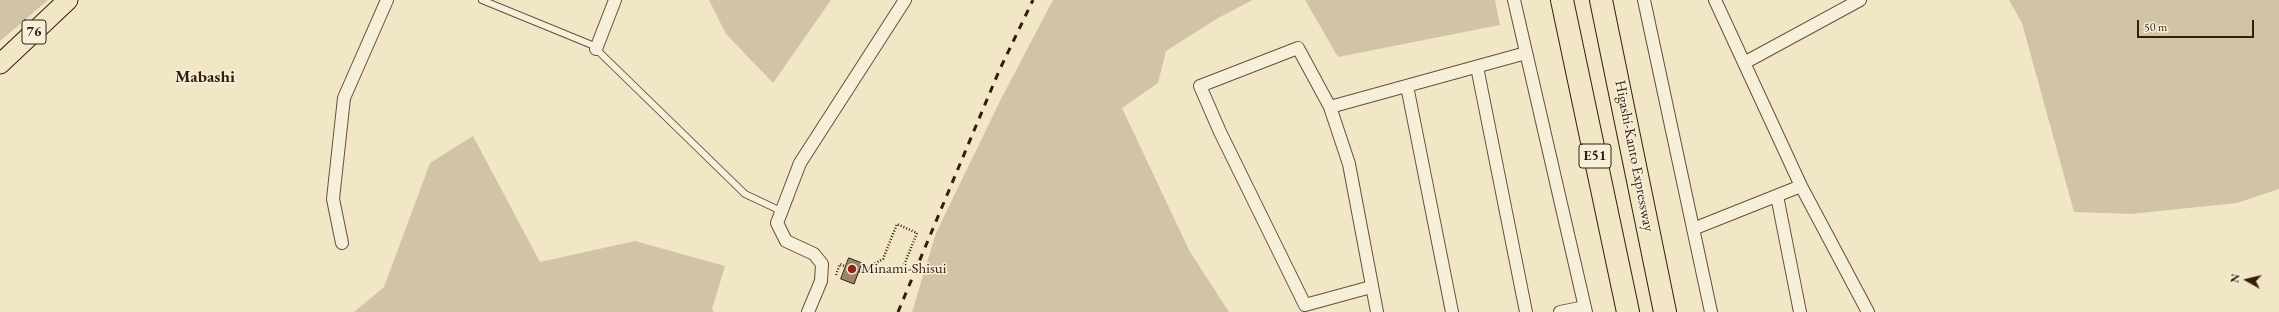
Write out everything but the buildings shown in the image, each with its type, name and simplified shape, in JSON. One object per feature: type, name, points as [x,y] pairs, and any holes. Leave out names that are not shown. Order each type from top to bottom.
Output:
[{"type":"highway","name":"E51","points":[[1562,0],[1628,312]]},
{"type":"highway","name":"Higashi-Kanto Expressway","points":[[1601,0],[1665,312]]},
{"type":"main road","name":"76","points":[[0,64],[68,0]]},
{"type":"street","points":[[342,243],[333,199],[344,98],[387,0]]},
{"type":"street","points":[[596,49],[615,0]]},
{"type":"street","points":[[808,312],[821,281],[822,264],[814,254],[786,241],[777,223],[800,163],[905,0]]},
{"type":"street","points":[[1514,0],[1585,309],[1560,312]]},
{"type":"street","points":[[1644,0],[1711,312]]},
{"type":"street","points":[[1715,0],[1801,186],[1868,312]]},
{"type":"street","points":[[1744,63],[1860,0]]},
{"type":"street","points":[[1370,287],[1305,305],[1220,132],[1200,86],[1298,48],[1330,107],[1349,164],[1370,287],[1377,312]]},
{"type":"street","points":[[1330,107],[1526,53]]},
{"type":"street","points":[[1477,67],[1526,312]]},
{"type":"street","points":[[1407,86],[1452,312]]},
{"type":"street","points":[[1693,229],[1801,186]]},
{"type":"street","points":[[1777,196],[1800,312]]},
{"type":"lane","points":[[482,0],[559,30],[592,45],[745,194],[781,211]]},
{"type":"path","points":[[859,272],[883,259],[896,224],[917,233],[904,265]]},
{"type":"shaded area","points":[[0,0],[48,0],[0,41]]},
{"type":"shaded area","points":[[709,0],[831,0],[773,83],[726,34]]},
{"type":"shaded area","points":[[1053,0],[1253,0],[1218,18],[1166,51],[1158,83],[1122,108],[1189,250],[1229,312],[912,312],[936,233],[1002,97]]},
{"type":"shaded area","points":[[1305,0],[1495,0],[1500,25],[1338,57]]},
{"type":"shaded area","points":[[2009,0],[2279,0],[2279,189],[2237,203],[2131,214],[2074,212],[2022,23]]},
{"type":"shaded area","points":[[473,136],[540,262],[635,241],[725,266],[712,309],[714,312],[354,312],[384,287],[430,163]]},
{"type":"railway","points":[[898,312],[999,71],[1033,0]]},
{"type":"place","name":"Minami-Shisui","points":[[852,269]]},
{"type":"district","name":"Mabashi","points":[[205,77]]}]
